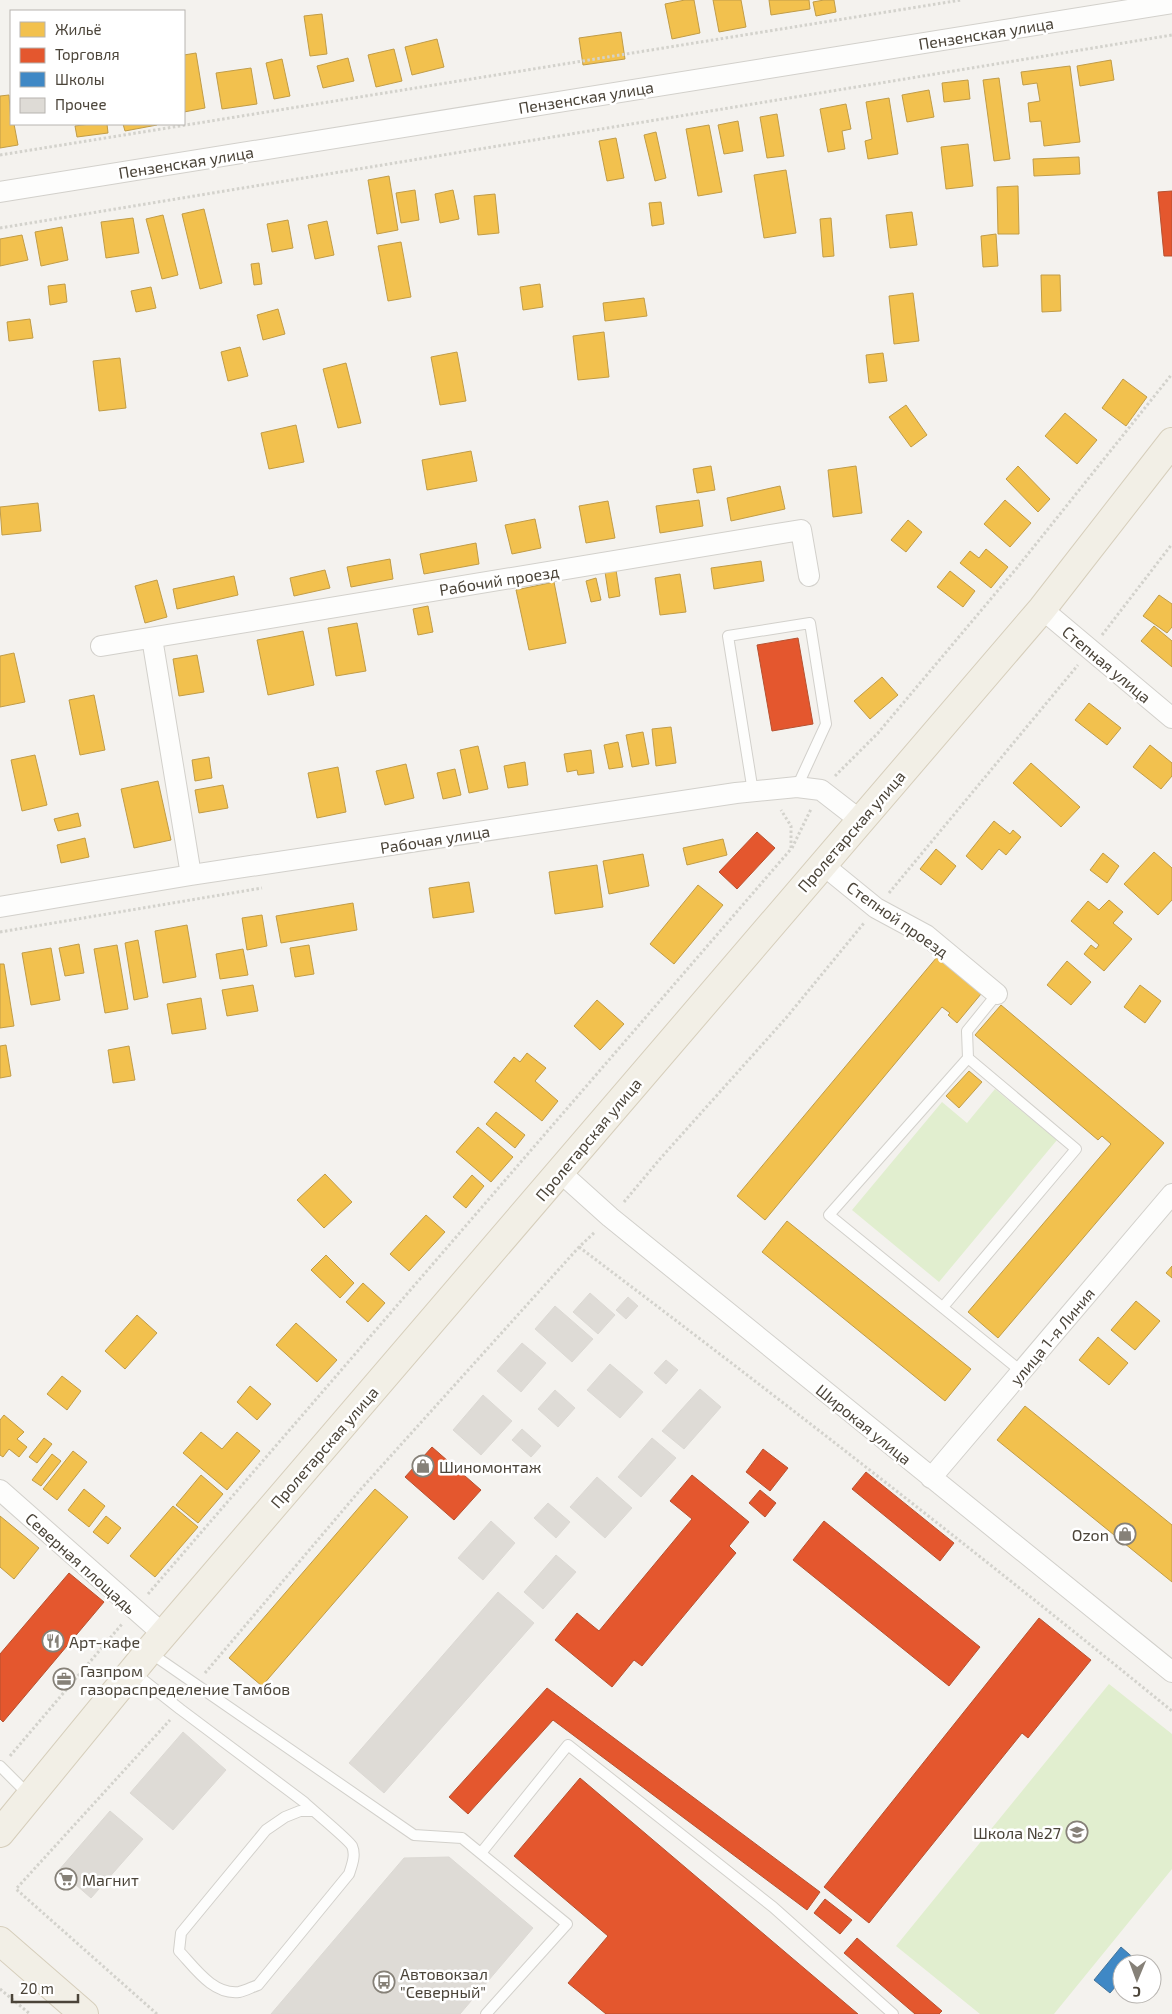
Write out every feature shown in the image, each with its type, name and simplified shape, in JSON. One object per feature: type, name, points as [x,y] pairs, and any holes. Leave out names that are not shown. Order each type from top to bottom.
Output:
[{"type":"main road","name":"Пролетарская улица","points":[[0,1833],[148,1652],[1042,609],[1172,442]]},
{"type":"main road","points":[[0,1941],[84,2014]]},
{"type":"street","name":"Пензенская улица","points":[[0,192],[1172,3]]},
{"type":"street","name":"Рабочий проезд","points":[[101,646],[801,530],[809,576]]},
{"type":"street","name":"Степная улица","points":[[1042,609],[1172,718]]},
{"type":"street","points":[[152,638],[191,875]]},
{"type":"street","name":"Рабочая улица","points":[[0,907],[191,875],[753,792],[797,788],[821,790]]},
{"type":"street","points":[[821,790],[861,820]]},
{"type":"street","name":"Степной проезд","points":[[822,864],[876,908],[926,935],[997,994]]},
{"type":"street","name":"Широкая улица","points":[[560,1172],[610,1217],[1172,1672]]},
{"type":"street","name":"улица 1-я Линия","points":[[931,1478],[1172,1194]]},
{"type":"street","name":"Северная площадь","points":[[0,1490],[134,1610],[148,1652]]},
{"type":"lane","points":[[753,792],[728,636],[810,623],[826,724],[797,788]]},
{"type":"lane","points":[[997,994],[967,1031],[968,1058],[829,1215],[1022,1372]]},
{"type":"lane","points":[[944,1307],[1076,1149],[968,1058]]},
{"type":"lane","points":[[148,1652],[414,1835],[462,1838],[567,1924],[486,2014]]},
{"type":"lane","points":[[148,1652],[180,1709],[314,1811],[352,1846],[354,1859],[350,1874],[258,1985],[240,1992],[222,1991],[209,1982],[179,1951],[181,1933],[266,1830],[285,1817],[300,1811],[314,1811]]},
{"type":"lane","points":[[481,1854],[568,1745],[773,1907],[893,2014]]},
{"type":"lane","points":[[0,1767],[30,1795]]},
{"type":"path","points":[[0,156],[961,0]]},
{"type":"path","points":[[0,228],[1172,35]]},
{"type":"path","points":[[0,1767],[791,849],[821,790],[878,733],[928,674],[1016,569],[1172,374]]},
{"type":"path","points":[[623,1203],[786,1018],[1091,649],[1172,544]]},
{"type":"path","points":[[775,809],[782,810],[791,826],[791,849]]},
{"type":"path","points":[[0,932],[266,887]]},
{"type":"path","points":[[196,1684],[361,1489],[579,1247],[600,1228]]},
{"type":"path","points":[[579,1247],[761,1384],[1172,1711]]},
{"type":"path","points":[[157,2014],[16,1890],[180,1709]]},
{"type":"path","points":[[0,1989],[30,2014]]},
{"type":"green space","points":[[995,1089],[1057,1140],[939,1282],[852,1210],[942,1102],[967,1123]]},
{"type":"green space","name":"Школа №27","points":[[1109,1684],[1172,1734],[1172,1869],[1054,2014],[980,2014],[896,1946]]},
{"type":"building: Жильё","points":[[694,0],[700,33],[672,39],[665,4]]},
{"type":"building: Жильё","points":[[713,0],[741,0],[746,27],[719,32]]},
{"type":"building: Жильё","points":[[769,0],[809,0],[810,9],[771,15]]},
{"type":"building: Жильё","points":[[834,0],[836,12],[816,16],[813,2]]},
{"type":"building: Жильё","points":[[322,14],[327,54],[310,56],[304,16]]},
{"type":"building: Жильё","points":[[621,32],[625,59],[583,65],[579,38]]},
{"type":"building: Жильё","points":[[437,39],[444,67],[412,75],[405,47]]},
{"type":"building: Жильё","points":[[394,49],[402,81],[376,87],[368,55]]},
{"type":"building: Жильё","points":[[196,53],[205,108],[185,112],[185,55]]},
{"type":"building: Жильё","points":[[348,58],[354,81],[323,88],[317,66]]},
{"type":"building: Жильё","points":[[282,59],[290,96],[274,99],[266,63]]},
{"type":"building: Жильё","points":[[1111,60],[1114,80],[1080,86],[1077,66]]},
{"type":"building: Жильё","points":[[1070,66],[1080,142],[1044,146],[1041,121],[1030,122],[1028,103],[1040,101],[1037,83],[1023,85],[1021,72]]},
{"type":"building: Жильё","points":[[251,68],[257,104],[222,109],[216,73]]},
{"type":"building: Жильё","points":[[999,78],[1010,159],[994,161],[983,80]]},
{"type":"building: Жильё","points":[[968,80],[970,99],[944,102],[942,83]]},
{"type":"building: Жильё","points":[[929,90],[934,117],[907,122],[902,95]]},
{"type":"building: Жильё","points":[[9,95],[10,125],[14,125],[18,145],[0,148],[0,96]]},
{"type":"building: Жильё","points":[[889,98],[898,154],[868,159],[865,141],[872,139],[866,102]]},
{"type":"building: Жильё","points":[[846,104],[851,129],[842,131],[845,149],[828,152],[820,109]]},
{"type":"building: Жильё","points":[[777,114],[784,156],[767,158],[760,117]]},
{"type":"building: Жильё","points":[[738,121],[743,151],[724,154],[718,125]]},
{"type":"building: Жильё","points":[[107,125],[108,133],[77,137],[75,126]]},
{"type":"building: Жильё","points":[[123,125],[157,125],[125,131]]},
{"type":"building: Жильё","points":[[709,125],[722,192],[698,196],[686,129]]},
{"type":"building: Жильё","points":[[656,132],[666,178],[655,181],[644,135]]},
{"type":"building: Жильё","points":[[616,138],[624,178],[607,181],[599,141]]},
{"type":"building: Жильё","points":[[968,144],[973,186],[946,189],[941,147]]},
{"type":"building: Жильё","points":[[1079,157],[1080,174],[1034,176],[1033,159]]},
{"type":"building: Жильё","points":[[786,170],[796,233],[764,238],[754,175]]},
{"type":"building: Жильё","points":[[389,176],[398,230],[377,234],[368,180]]},
{"type":"building: Жильё","points":[[1018,186],[1019,234],[998,234],[997,187]]},
{"type":"building: Жильё","points":[[415,190],[419,220],[401,223],[396,193]]},
{"type":"building: Жильё","points":[[453,190],[459,219],[440,223],[435,194]]},
{"type":"building: Жильё","points":[[495,194],[499,233],[478,235],[474,196]]},
{"type":"building: Жильё","points":[[661,202],[664,224],[652,226],[649,203]]},
{"type":"building: Жильё","points":[[204,209],[222,283],[200,289],[182,214]]},
{"type":"building: Жильё","points":[[912,212],[917,245],[890,248],[886,215]]},
{"type":"building: Жильё","points":[[163,215],[178,275],[162,279],[146,219]]},
{"type":"building: Жильё","points":[[133,218],[139,253],[106,258],[101,222]]},
{"type":"building: Жильё","points":[[831,218],[834,256],[823,257],[820,219]]},
{"type":"building: Жильё","points":[[288,220],[293,248],[272,252],[267,224]]},
{"type":"building: Жильё","points":[[327,221],[334,255],[315,259],[308,225]]},
{"type":"building: Жильё","points":[[62,227],[68,260],[41,266],[35,232]]},
{"type":"building: Жильё","points":[[996,234],[998,266],[983,267],[981,236]]},
{"type":"building: Жильё","points":[[22,235],[28,260],[0,266],[0,239]]},
{"type":"building: Жильё","points":[[401,242],[411,297],[388,301],[378,246]]},
{"type":"building: Жильё","points":[[259,263],[262,284],[254,285],[251,264]]},
{"type":"building: Жильё","points":[[1041,275],[1060,275],[1061,311],[1042,312]]},
{"type":"building: Жильё","points":[[65,284],[67,302],[50,305],[48,286]]},
{"type":"building: Жильё","points":[[540,284],[543,307],[523,310],[520,287]]},
{"type":"building: Жильё","points":[[151,287],[156,308],[136,312],[131,291]]},
{"type":"building: Жильё","points":[[913,293],[919,341],[894,344],[889,296]]},
{"type":"building: Жильё","points":[[644,298],[647,316],[605,321],[603,303]]},
{"type":"building: Жильё","points":[[278,309],[285,334],[263,340],[257,315]]},
{"type":"building: Жильё","points":[[30,319],[33,338],[9,341],[7,322]]},
{"type":"building: Жильё","points":[[604,332],[609,377],[578,380],[573,336]]},
{"type":"building: Жильё","points":[[240,347],[248,376],[228,381],[221,352]]},
{"type":"building: Жильё","points":[[457,352],[466,401],[440,405],[431,357]]},
{"type":"building: Жильё","points":[[883,353],[887,381],[869,383],[866,355]]},
{"type":"building: Жильё","points":[[120,358],[126,408],[99,411],[93,361]]},
{"type":"building: Жильё","points":[[346,363],[361,423],[338,428],[323,369]]},
{"type":"building: Жильё","points":[[1123,379],[1147,397],[1126,426],[1102,408]]},
{"type":"building: Жильё","points":[[906,405],[927,435],[911,447],[889,417]]},
{"type":"building: Жильё","points":[[1065,413],[1097,440],[1077,464],[1045,436]]},
{"type":"building: Жильё","points":[[296,425],[304,462],[269,469],[261,433]]},
{"type":"building: Жильё","points":[[471,451],[477,481],[427,490],[422,460]]},
{"type":"building: Жильё","points":[[711,466],[715,490],[697,493],[693,469]]},
{"type":"building: Жильё","points":[[856,466],[862,513],[833,517],[828,470]]},
{"type":"building: Жильё","points":[[1018,466],[1050,499],[1038,512],[1006,479]]},
{"type":"building: Жильё","points":[[780,486],[785,509],[731,521],[727,498]]},
{"type":"building: Жильё","points":[[699,500],[703,526],[660,533],[656,506]]},
{"type":"building: Жильё","points":[[1005,500],[1031,523],[1010,547],[984,524]]},
{"type":"building: Жильё","points":[[608,501],[615,538],[586,543],[579,506]]},
{"type":"building: Жильё","points":[[38,503],[41,531],[2,535],[0,507]]},
{"type":"building: Жильё","points":[[535,519],[541,548],[512,554],[505,525]]},
{"type":"building: Жильё","points":[[908,520],[922,532],[906,552],[891,540]]},
{"type":"building: Жильё","points":[[476,543],[479,564],[424,574],[420,554]]},
{"type":"building: Жильё","points":[[986,549],[1008,567],[991,588],[960,563],[970,551],[979,558]]},
{"type":"building: Жильё","points":[[390,559],[393,579],[351,587],[347,567]]},
{"type":"building: Жильё","points":[[761,561],[764,581],[714,589],[711,568]]},
{"type":"building: Жильё","points":[[325,570],[330,588],[294,596],[290,578]]},
{"type":"building: Жильё","points":[[616,570],[620,596],[609,598],[605,572]]},
{"type":"building: Жильё","points":[[950,571],[975,591],[963,607],[937,587]]},
{"type":"building: Жильё","points":[[680,574],[686,612],[660,615],[655,578]]},
{"type":"building: Жильё","points":[[234,576],[238,595],[177,609],[173,589]]},
{"type":"building: Жильё","points":[[596,578],[601,600],[591,602],[586,581]]},
{"type":"building: Жильё","points":[[157,580],[167,617],[145,623],[135,586]]},
{"type":"building: Жильё","points":[[554,582],[566,643],[529,650],[516,590]]},
{"type":"building: Жильё","points":[[1159,595],[1172,604],[1172,627],[1167,633],[1143,616]]},
{"type":"building: Жильё","points":[[428,606],[433,632],[418,635],[413,609]]},
{"type":"building: Жильё","points":[[357,623],[366,671],[336,676],[328,628]]},
{"type":"building: Жильё","points":[[1154,626],[1172,641],[1172,667],[1141,641]]},
{"type":"building: Жильё","points":[[303,631],[314,685],[268,695],[257,640]]},
{"type":"building: Жильё","points":[[14,653],[25,702],[0,707],[0,656]]},
{"type":"building: Жильё","points":[[197,655],[204,692],[179,696],[173,659]]},
{"type":"building: Жильё","points":[[882,677],[898,695],[870,719],[854,701]]},
{"type":"building: Жильё","points":[[94,695],[105,750],[80,755],[69,700]]},
{"type":"building: Жильё","points":[[1089,703],[1121,728],[1107,745],[1075,720]]},
{"type":"building: Жильё","points":[[671,727],[676,763],[656,766],[652,729]]},
{"type":"building: Жильё","points":[[643,732],[649,764],[632,767],[626,735]]},
{"type":"building: Жильё","points":[[618,742],[623,767],[609,769],[604,745]]},
{"type":"building: Жильё","points":[[1150,745],[1172,763],[1172,776],[1161,789],[1133,767]]},
{"type":"building: Жильё","points":[[478,746],[488,789],[469,793],[460,750]]},
{"type":"building: Жильё","points":[[591,750],[594,773],[578,775],[577,770],[567,772],[564,754]]},
{"type":"building: Жильё","points":[[35,755],[47,805],[22,811],[11,760]]},
{"type":"building: Жильё","points":[[209,757],[212,778],[195,781],[192,760]]},
{"type":"building: Жильё","points":[[525,762],[528,785],[508,788],[504,766]]},
{"type":"building: Жильё","points":[[1031,763],[1080,807],[1061,827],[1013,783]]},
{"type":"building: Жильё","points":[[406,764],[414,798],[385,805],[376,771]]},
{"type":"building: Жильё","points":[[338,767],[346,812],[317,818],[308,773]]},
{"type":"building: Жильё","points":[[455,769],[461,795],[443,799],[437,773]]},
{"type":"building: Жильё","points":[[158,781],[171,840],[134,848],[121,789]]},
{"type":"building: Жильё","points":[[223,785],[228,808],[199,813],[195,790]]},
{"type":"building: Жильё","points":[[78,813],[81,826],[58,831],[54,819]]},
{"type":"building: Жильё","points":[[994,821],[1010,834],[1013,830],[1021,837],[1006,855],[999,849],[982,870],[966,856]]},
{"type":"building: Жильё","points":[[85,838],[89,857],[61,863],[57,845]]},
{"type":"building: Жильё","points":[[723,839],[727,855],[687,865],[683,848]]},
{"type":"building: Жильё","points":[[936,849],[956,866],[941,885],[920,869]]},
{"type":"building: Жильё","points":[[1154,852],[1172,868],[1172,900],[1158,915],[1124,884]]},
{"type":"building: Жильё","points":[[1103,853],[1119,866],[1107,883],[1090,870]]},
{"type":"building: Жильё","points":[[643,854],[649,886],[609,894],[603,861]]},
{"type":"building: Жильё","points":[[597,865],[603,907],[555,914],[549,872]]},
{"type":"building: Жильё","points":[[469,882],[474,912],[433,918],[429,888]]},
{"type":"building: Жильё","points":[[698,885],[723,905],[674,964],[650,944]]},
{"type":"building: Жильё","points":[[1109,900],[1123,912],[1113,923],[1132,939],[1104,971],[1084,954],[1091,945],[1096,949],[1099,945],[1071,921],[1088,901],[1099,910]]},
{"type":"building: Жильё","points":[[353,903],[357,930],[281,943],[276,916]]},
{"type":"building: Жильё","points":[[262,915],[267,946],[247,950],[242,918]]},
{"type":"building: Жильё","points":[[187,925],[196,977],[163,983],[155,931]]},
{"type":"building: Жильё","points":[[138,940],[148,997],[134,1000],[125,943]]},
{"type":"building: Жильё","points":[[79,944],[84,973],[65,976],[59,948]]},
{"type":"building: Жильё","points":[[117,945],[128,1009],[105,1013],[94,949]]},
{"type":"building: Жильё","points":[[309,945],[314,974],[295,977],[290,948]]},
{"type":"building: Жильё","points":[[51,948],[60,1000],[31,1005],[22,953]]},
{"type":"building: Жильё","points":[[243,949],[248,975],[220,979],[216,954]]},
{"type":"building: Жильё","points":[[937,957],[981,994],[957,1023],[948,1015],[950,1013],[942,1007],[765,1220],[737,1196]]},
{"type":"building: Жильё","points":[[1067,961],[1091,982],[1071,1005],[1047,985]]},
{"type":"building: Жильё","points":[[0,964],[4,964],[14,1026],[0,1028]]},
{"type":"building: Жильё","points":[[253,985],[258,1011],[227,1016],[222,990]]},
{"type":"building: Жильё","points":[[1140,985],[1161,1001],[1145,1023],[1124,1007]]},
{"type":"building: Жильё","points":[[201,998],[206,1029],[172,1034],[167,1004]]},
{"type":"building: Жильё","points":[[597,1000],[624,1024],[600,1050],[574,1026]]},
{"type":"building: Жильё","points":[[1001,1005],[1164,1143],[998,1338],[968,1312],[1111,1144],[1102,1136],[1098,1140],[975,1035]]},
{"type":"building: Жильё","points":[[6,1045],[11,1076],[0,1078],[0,1046]]},
{"type":"building: Жильё","points":[[129,1046],[135,1080],[113,1083],[108,1050]]},
{"type":"building: Жильё","points":[[527,1053],[546,1068],[535,1081],[558,1101],[542,1121],[494,1082],[514,1057],[520,1062]]},
{"type":"building: Жильё","points":[[969,1071],[982,1082],[959,1108],[946,1096]]},
{"type":"building: Жильё","points":[[496,1112],[525,1135],[515,1148],[486,1124]]},
{"type":"building: Жильё","points":[[478,1127],[513,1157],[491,1182],[456,1152]]},
{"type":"building: Жильё","points":[[325,1174],[352,1202],[324,1228],[297,1200]]},
{"type":"building: Жильё","points":[[472,1175],[484,1186],[466,1208],[453,1197]]},
{"type":"building: Жильё","points":[[426,1215],[445,1232],[409,1271],[390,1254]]},
{"type":"building: Жильё","points":[[787,1221],[971,1369],[945,1401],[762,1252]]},
{"type":"building: Жильё","points":[[326,1255],[354,1283],[340,1298],[311,1270]]},
{"type":"building: Жильё","points":[[1172,1266],[1172,1278],[1166,1273]]},
{"type":"building: Жильё","points":[[363,1283],[385,1303],[368,1322],[346,1302]]},
{"type":"building: Жильё","points":[[1136,1301],[1160,1321],[1135,1350],[1111,1330]]},
{"type":"building: Жильё","points":[[137,1315],[157,1333],[125,1369],[105,1351]]},
{"type":"building: Жильё","points":[[296,1323],[337,1360],[317,1382],[276,1345]]},
{"type":"building: Жильё","points":[[1098,1337],[1128,1363],[1109,1385],[1079,1360]]},
{"type":"building: Жильё","points":[[62,1376],[81,1391],[67,1410],[47,1394]]},
{"type":"building: Жильё","points":[[250,1386],[271,1404],[257,1420],[237,1402]]},
{"type":"building: Жильё","points":[[1025,1406],[1172,1525],[1172,1582],[997,1440]]},
{"type":"building: Жильё","points":[[4,1415],[24,1432],[17,1439],[27,1447],[19,1457],[9,1449],[3,1457],[0,1455],[0,1420]]},
{"type":"building: Жильё","points":[[201,1432],[222,1449],[237,1432],[260,1451],[227,1490],[183,1453]]},
{"type":"building: Жильё","points":[[44,1438],[52,1444],[37,1463],[29,1457]]},
{"type":"building: Жильё","points":[[73,1451],[87,1462],[57,1500],[43,1489]]},
{"type":"building: Жильё","points":[[52,1454],[61,1461],[41,1486],[32,1480]]},
{"type":"building: Жильё","points":[[201,1475],[223,1494],[198,1523],[176,1505]]},
{"type":"building: Жильё","points":[[84,1489],[105,1506],[89,1527],[68,1510]]},
{"type":"building: Жильё","points":[[375,1489],[408,1517],[262,1686],[229,1658]]},
{"type":"building: Жильё","points":[[173,1506],[198,1527],[155,1577],[130,1556]]},
{"type":"building: Жильё","points":[[0,1516],[39,1548],[14,1579],[0,1567]]},
{"type":"building: Жильё","points":[[106,1516],[121,1528],[108,1544],[93,1532]]},
{"type":"building: Торговля","points":[[1172,191],[1172,256],[1164,256],[1158,192]]},
{"type":"building: Торговля","points":[[798,638],[813,724],[772,731],[757,645]]},
{"type":"building: Торговля","points":[[757,832],[775,848],[737,889],[719,872]]},
{"type":"building: Торговля","points":[[432,1447],[481,1490],[454,1520],[405,1477]]},
{"type":"building: Торговля","points":[[763,1449],[788,1468],[770,1491],[746,1472]]},
{"type":"building: Торговля","points":[[866,1472],[954,1543],[940,1561],[852,1489]]},
{"type":"building: Торговля","points":[[692,1475],[749,1522],[729,1546],[736,1553],[642,1666],[634,1660],[612,1687],[555,1640],[577,1613],[599,1631],[692,1519],[670,1501]]},
{"type":"building: Торговля","points":[[760,1490],[776,1503],[765,1517],[749,1503]]},
{"type":"building: Торговля","points":[[824,1521],[980,1647],[949,1686],[793,1560]]},
{"type":"building: Торговля","points":[[69,1573],[104,1602],[3,1722],[0,1719],[0,1654]]},
{"type":"building: Торговля","points":[[1039,1618],[1091,1660],[1028,1738],[1022,1733],[869,1923],[824,1887]]},
{"type":"building: Торговля","points":[[547,1688],[820,1892],[807,1910],[553,1720],[468,1814],[449,1797]]},
{"type":"building: Торговля","points":[[580,1778],[858,2014],[606,2014],[568,1983],[608,1936],[514,1856]]},
{"type":"building: Торговля","points":[[825,1899],[852,1920],[840,1934],[814,1913]]},
{"type":"building: Торговля","points":[[857,1938],[942,2011],[939,2014],[915,2014],[844,1953]]},
{"type":"building: Школы","points":[[1121,1947],[1129,1954],[1115,1954]]},
{"type":"building: Школы","points":[[1112,1958],[1112,1991],[1110,1993],[1094,1980]]},
{"type":"building: Прочее","points":[[590,1293],[615,1315],[598,1334],[573,1312]]},
{"type":"building: Прочее","points":[[628,1297],[638,1306],[626,1319],[616,1310]]},
{"type":"building: Прочее","points":[[555,1306],[593,1339],[572,1362],[535,1329]]},
{"type":"building: Прочее","points":[[522,1343],[546,1363],[521,1392],[497,1371]]},
{"type":"building: Прочее","points":[[666,1360],[678,1370],[666,1384],[654,1373]]},
{"type":"building: Прочее","points":[[610,1364],[643,1392],[620,1418],[587,1390]]},
{"type":"building: Прочее","points":[[700,1389],[721,1407],[684,1449],[662,1431]]},
{"type":"building: Прочее","points":[[555,1390],[575,1408],[558,1427],[538,1409]]},
{"type":"building: Прочее","points":[[483,1395],[512,1421],[481,1455],[453,1430]]},
{"type":"building: Прочее","points":[[522,1429],[541,1446],[531,1457],[512,1440]]},
{"type":"building: Прочее","points":[[652,1438],[676,1458],[641,1497],[618,1477]]},
{"type":"building: Прочее","points":[[597,1477],[632,1508],[605,1538],[570,1507]]},
{"type":"building: Прочее","points":[[548,1503],[570,1522],[556,1538],[534,1518]]},
{"type":"building: Прочее","points":[[491,1521],[515,1543],[483,1580],[458,1558]]},
{"type":"building: Прочее","points":[[556,1555],[576,1572],[543,1609],[524,1592]]},
{"type":"building: Прочее","points":[[498,1592],[534,1623],[384,1793],[349,1763]]},
{"type":"building: Прочее","points":[[183,1732],[226,1770],[173,1830],[130,1793]]},
{"type":"building: Прочее","points":[[110,1811],[143,1839],[91,1898],[59,1870]]},
{"type":"building: Прочее","points":[[449,1857],[533,1928],[460,2014],[271,2014],[404,1858]]},
{"type":"place","name":"Шиномонтаж","points":[[423,1466]]},
{"type":"place","name":"Ozon","points":[[1125,1534]]},
{"type":"place","name":"Арт-кафе","points":[[53,1641]]},
{"type":"place","name":"Газпром газораспределение Тамбов","points":[[64,1679]]},
{"type":"place","name":"Школа №27","points":[[1077,1832]]},
{"type":"place","name":"Магнит","points":[[66,1879]]},
{"type":"place","name":"Автовокзал \"Северный\"","points":[[384,1982]]}]
